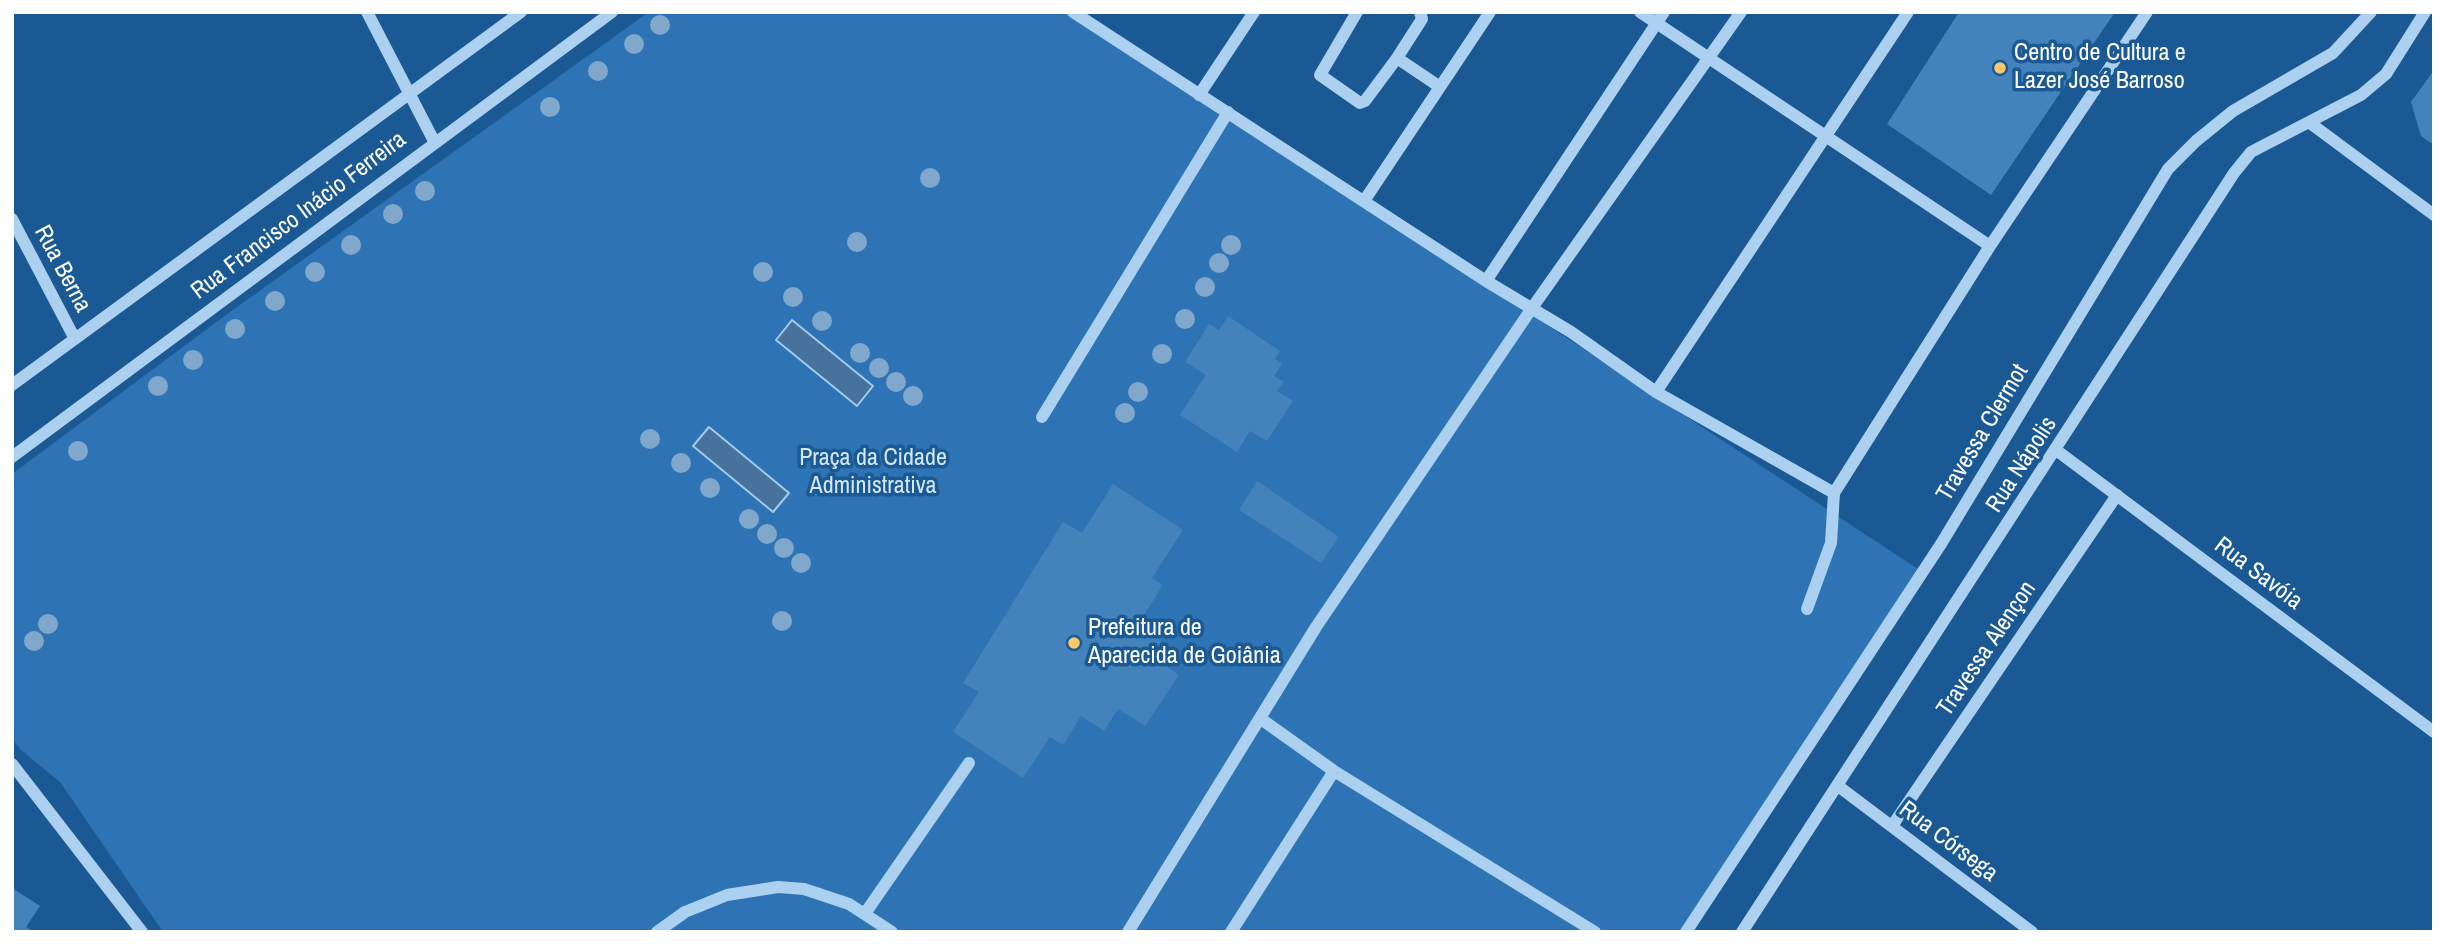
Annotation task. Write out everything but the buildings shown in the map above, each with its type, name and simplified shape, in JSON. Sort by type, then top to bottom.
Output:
[{"type":"street","points":[[367,12],[434,142]]},
{"type":"street","name":"Rua Francisco Inácio Ferreira","points":[[12,385],[521,12]]},
{"type":"street","name":"Rua Francisco Inácio Ferreira","points":[[12,457],[612,12]]},
{"type":"street","points":[[1073,12],[1486,281],[1532,308],[1656,392],[1834,493]]},
{"type":"street","points":[[1199,95],[1254,12]]},
{"type":"street","points":[[1357,12],[1321,69],[1322,79],[1360,103],[1365,101],[1397,58],[1422,19],[1420,12]]},
{"type":"street","points":[[1364,201],[1490,12]]},
{"type":"street","points":[[1640,12],[1660,18],[1710,59],[1990,246]]},
{"type":"street","points":[[1128,932],[1316,627],[1532,308],[1741,12]]},
{"type":"street","points":[[1656,392],[1908,12]]},
{"type":"street","points":[[1807,609],[1831,543],[1834,493],[1990,246],[2147,12]]},
{"type":"street","name":"Travessa Clermot","points":[[1686,932],[1941,544],[2168,169],[2196,141],[2233,111],[2333,53],[2371,12]]},
{"type":"street","name":"Rua Nápolis","points":[[1742,932],[2234,173],[2251,152],[2361,94],[2386,74],[2425,12]]},
{"type":"street","points":[[1486,281],[1660,18]]},
{"type":"street","points":[[1397,58],[1440,87]]},
{"type":"street","points":[[1042,417],[1228,112]]},
{"type":"street","points":[[2310,122],[2434,215]]},
{"type":"street","name":"Rua Berna","points":[[12,219],[75,339]]},
{"type":"street","name":"Rua Savóia","points":[[2056,450],[2434,732]]},
{"type":"street","name":"Travessa Alençon","points":[[1892,826],[2117,495]]},
{"type":"street","points":[[1261,719],[1334,771],[1595,932]]},
{"type":"street","points":[[866,912],[969,763]]},
{"type":"street","points":[[12,764],[142,932]]},
{"type":"street","points":[[1231,932],[1334,771]]},
{"type":"street","name":"Rua Córsega","points":[[1838,786],[2032,932]]},
{"type":"street","points":[[657,932],[685,912],[727,895],[778,887],[804,889],[866,912],[891,932]]},
{"type":"green space","name":"Praça da Cidade Administrativa","points":[[649,12],[1071,12],[1921,571],[1686,932],[163,932],[60,782],[21,750],[12,738],[12,474],[230,312]]},
{"type":"shaded area","points":[[792,320],[873,386],[857,406],[776,340]]},
{"type":"shaded area","points":[[709,427],[789,493],[773,512],[693,446]]},
{"type":"place","name":"Centro de Cultura e Lazer José Barroso","points":[[2000,68]]},
{"type":"place","name":"Prefeitura de Aparecida de Goiânia","points":[[1074,643]]}]
